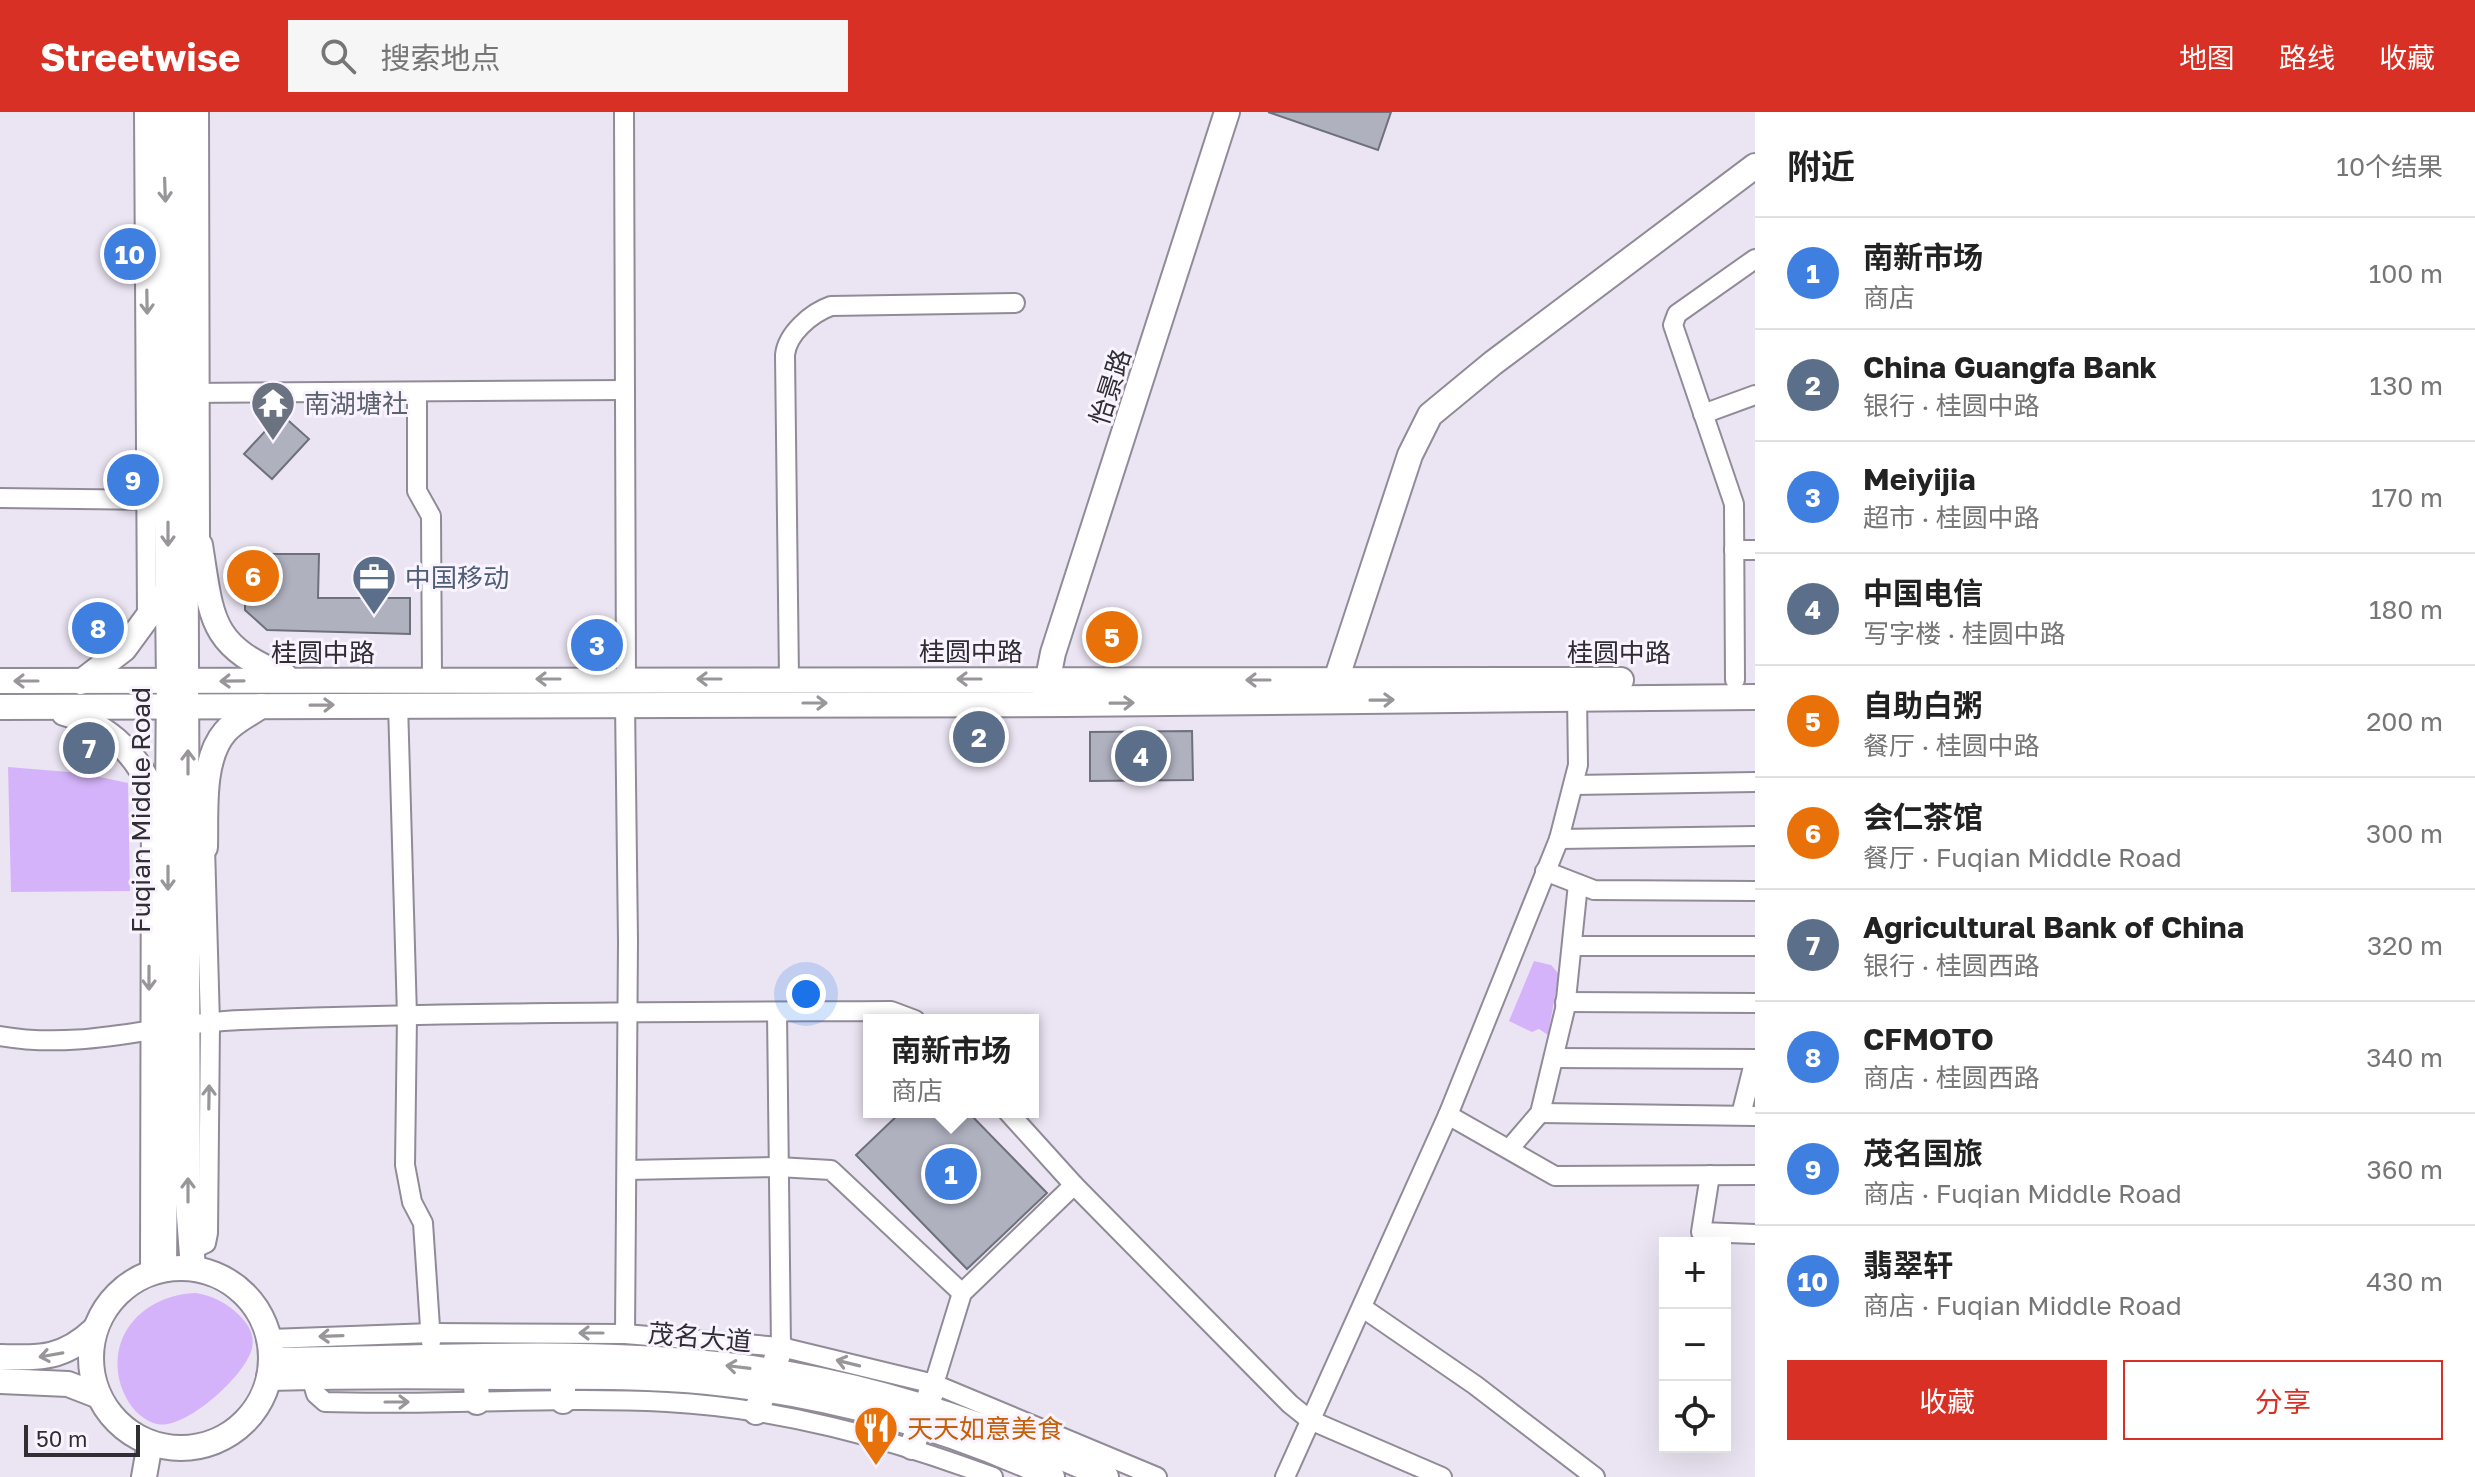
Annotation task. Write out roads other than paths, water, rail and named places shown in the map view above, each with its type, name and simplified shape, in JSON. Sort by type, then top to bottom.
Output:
[{"type":"main road","name":"Fuqian Middle Road","points":[[157,1271],[196,850],[178,707],[178,490],[162,112]]},
{"type":"main road","name":"Fuqian Middle Road","points":[[179,682],[168,589],[178,490],[193,393],[184,112]]},
{"type":"main road","name":"怡景路","points":[[1046,691],[1227,112]]},
{"type":"main road","points":[[1336,680],[1410,455],[1430,415],[1445,400],[1755,166]]},
{"type":"main road","points":[[200,545],[214,618],[221,636],[235,651],[258,666],[294,680]]},
{"type":"main road","points":[[81,682],[124,649],[168,589]]},
{"type":"main road","name":"桂圆中路","points":[[0,681],[432,679],[626,691],[1046,691],[1576,689],[1745,680]]},
{"type":"main road","name":"桂圆中路","points":[[32,707],[398,704],[789,679],[1046,691],[1336,680],[1755,697]]},
{"type":"main road","points":[[196,850],[217,747],[225,731],[261,706]]},
{"type":"main road","points":[[0,707],[32,707],[67,714],[100,727],[123,746],[160,790]]},
{"type":"main road","name":"Fuqian Middle Road","points":[[178,707],[160,790],[179,1028],[192,1259]]},
{"type":"main road","points":[[192,1259],[235,1285],[263,1318],[270,1359],[252,1412],[224,1437],[201,1446],[175,1448],[150,1443],[120,1424],[99,1396],[90,1353],[94,1330],[105,1308],[121,1290],[157,1271],[192,1259]]},
{"type":"main road","points":[[0,1357],[55,1356],[76,1347],[94,1330]]},
{"type":"main road","points":[[623,1368],[625,1334]]},
{"type":"main road","points":[[764,1391],[781,1347]]},
{"type":"main road","name":"茂名大道","points":[[270,1359],[315,1388],[429,1367]]},
{"type":"main road","name":"茂名大道","points":[[270,1359],[429,1367],[623,1368],[764,1391]]},
{"type":"main road","points":[[475,1367],[477,1402]]},
{"type":"main road","name":"茂名大道","points":[[475,1367],[563,1389],[623,1368]]},
{"type":"main road","name":"茂名大道","points":[[623,1368],[657,1390],[854,1396],[1106,1477]]},
{"type":"main road","points":[[0,1381],[68,1384],[99,1396]]},
{"type":"main road","name":"茂名大道","points":[[854,1396],[923,1416],[1012,1469],[1053,1460]]},
{"type":"main road","points":[[144,1477],[150,1443]]},
{"type":"street","points":[[144,112],[178,490],[200,545]]},
{"type":"street","points":[[199,112],[193,393],[625,390]]},
{"type":"street","points":[[624,112],[628,1014],[625,1334]]},
{"type":"street","points":[[1745,680],[1731,491],[1676,340],[1675,317],[1755,259]]},
{"type":"street","points":[[789,679],[785,352],[790,338],[815,314],[831,306],[1015,303]]},
{"type":"street","points":[[417,393],[417,491],[431,516],[432,679]]},
{"type":"street","points":[[1703,414],[1755,395]]},
{"type":"street","points":[[0,498],[178,490]]},
{"type":"street","points":[[147,614],[178,490]]},
{"type":"street","points":[[1734,550],[1755,550]]},
{"type":"street","points":[[1285,1477],[1448,1115],[1559,839],[1578,765],[1576,689]]},
{"type":"street","points":[[398,704],[407,1016],[405,1165],[412,1202],[423,1223],[432,1333],[429,1367]]},
{"type":"street","points":[[1574,785],[1755,782]]},
{"type":"street","points":[[1559,839],[1755,836]]},
{"type":"street","points":[[1545,871],[1594,890],[1755,891]]},
{"type":"street","points":[[1510,1148],[1540,1113],[1565,1002],[1578,884]]},
{"type":"street","points":[[1572,946],[1755,946]]},
{"type":"street","points":[[1565,1002],[1755,1003]]},
{"type":"street","points":[[0,1036],[71,1041],[179,1028],[407,1016],[891,1011],[899,1014]]},
{"type":"street","points":[[777,1012],[781,1347]]},
{"type":"street","points":[[1540,1113],[1748,1116],[1755,1059],[1554,1058]]},
{"type":"street","points":[[1448,1115],[1555,1176],[1755,1175]]},
{"type":"street","points":[[1013,1118],[1074,1185],[1310,1420],[1442,1477]]},
{"type":"street","points":[[627,1170],[820,1168],[842,1177],[962,1293]]},
{"type":"street","points":[[1710,1175],[1701,1232],[1755,1234]]},
{"type":"street","points":[[993,1477],[923,1416],[962,1293],[1074,1185]]},
{"type":"street","points":[[1363,1308],[1475,1385],[1595,1477]]},
{"type":"street","points":[[270,1359],[432,1333],[625,1334],[781,1347],[854,1396]]},
{"type":"street","points":[[315,1388],[477,1402],[563,1389],[657,1390]]},
{"type":"street","points":[[1053,1460],[1157,1477]]},
{"type":"place","name":"翡翠轩","points":[[130,254]]},
{"type":"place","name":"南湖塘社","points":[[273,442]]},
{"type":"place","name":"茂名国旅","points":[[133,480]]},
{"type":"place","name":"会仁茶馆","points":[[253,576]]},
{"type":"place","name":"中国移动","points":[[374,616]]},
{"type":"place","name":"CFMOTO","points":[[98,628]]},
{"type":"place","name":"自助白粥","points":[[1112,637]]},
{"type":"place","name":"Meiyijia","points":[[597,645]]},
{"type":"place","name":"China Guangfa Bank","points":[[979,737]]},
{"type":"place","name":"Agricultural Bank of China","points":[[89,748]]},
{"type":"place","name":"中国电信","points":[[1141,756]]},
{"type":"place","name":"南新市场","points":[[951,1174]]},
{"type":"place","name":"天天如意美食","points":[[876,1467]]}]
